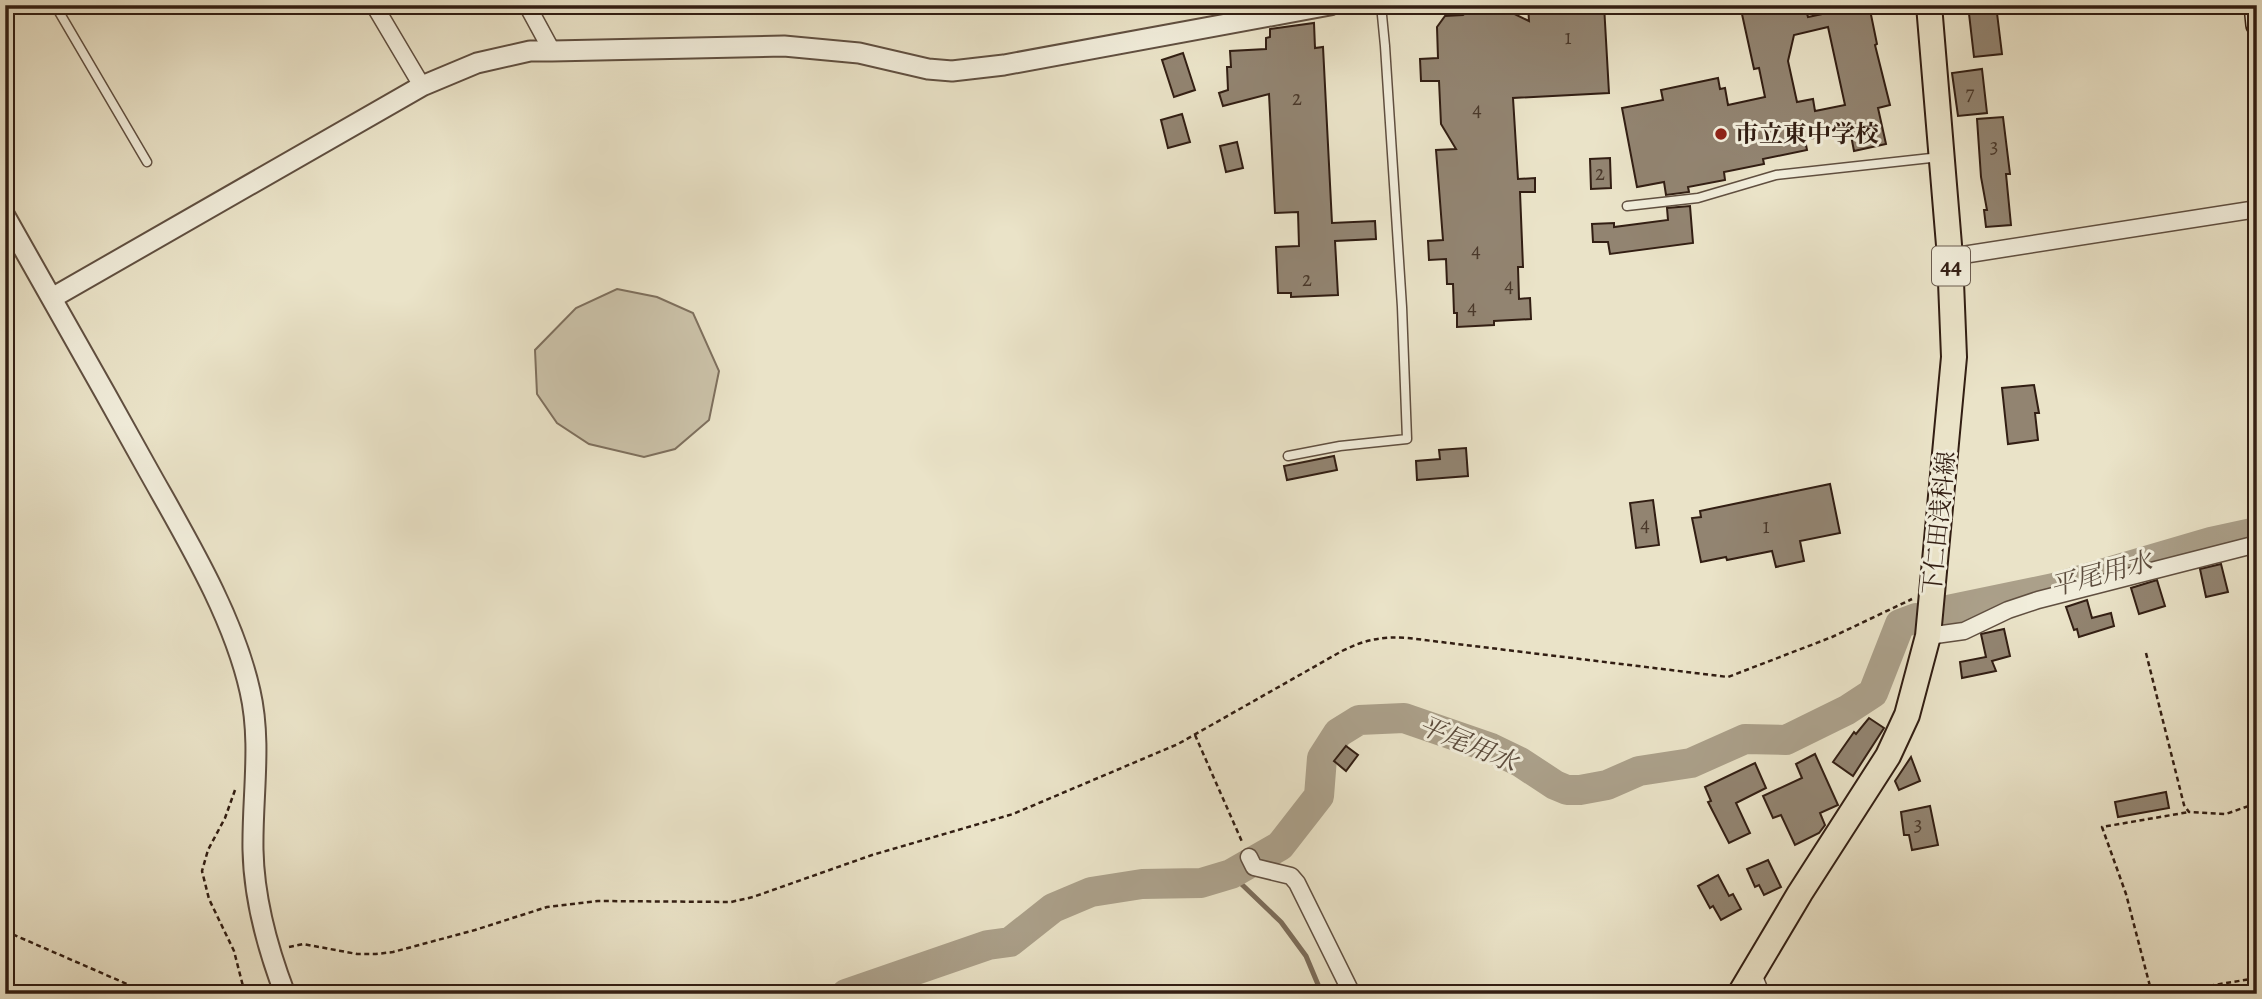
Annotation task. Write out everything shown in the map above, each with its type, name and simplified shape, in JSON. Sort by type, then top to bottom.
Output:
[{"type":"main road","name":"下仁田浅科線","points":[[1752,987],[1800,893],[1888,756],[1907,715],[1928,636],[1954,357],[1943,156],[1929,5]]},
{"type":"main road","points":[[2255,5],[2257,25]]},
{"type":"street","points":[[374,5],[422,86]]},
{"type":"street","points":[[527,5],[552,51]]},
{"type":"street","points":[[52,298],[422,86],[477,63],[530,51],[784,46],[859,53],[928,69],[952,71],[1003,65],[1330,5]]},
{"type":"street","points":[[1950,257],[2257,209]]},
{"type":"street","points":[[5,216],[188,541],[236,646],[251,693],[256,744],[254,875],[262,922],[285,994]]},
{"type":"street","points":[[1928,636],[1964,631],[2008,610],[2038,600],[2257,544]]},
{"type":"street","points":[[1252,862],[1291,876],[1297,883],[1352,994]]},
{"type":"lane","points":[[55,5],[147,162]]},
{"type":"lane","points":[[1288,456],[1340,446],[1407,439],[1402,307],[1381,5]]},
{"type":"lane","points":[[1627,206],[1698,198],[1776,176],[1943,156]]},
{"type":"path","points":[[270,952],[303,944],[357,954],[393,952],[547,907],[580,902],[705,903],[731,902],[753,897],[872,855],[1013,814],[1195,735],[1342,651],[1377,637],[1408,638],[1728,677],[1832,638],[1900,606],[1932,586]]},
{"type":"path","points":[[2146,653],[2184,805],[2189,812]]},
{"type":"path","points":[[1195,735],[1252,862]]},
{"type":"path","points":[[245,994],[234,951],[209,898],[202,871],[208,850],[225,818],[241,777],[247,770],[255,769]]},
{"type":"path","points":[[2152,994],[2126,894],[2102,827],[2189,812],[2226,814],[2257,803]]},
{"type":"path","points":[[5,931],[150,994]]},
{"type":"path","points":[[2159,994],[2257,978]]},
{"type":"shaded area","points":[[617,289],[657,297],[693,313],[719,371],[709,420],[675,449],[644,457],[589,444],[557,423],[537,394],[535,350],[576,308]]},
{"type":"building","points":[[1476,5],[1496,5],[1529,21],[1528,5],[1604,5],[1609,93],[1513,98],[1518,179],[1535,178],[1535,192],[1520,192],[1523,267],[1518,267],[1519,299],[1530,298],[1531,319],[1457,327],[1453,284],[1447,284],[1446,259],[1429,260],[1428,241],[1443,240],[1436,150],[1456,149],[1441,124],[1439,81],[1421,81],[1420,59],[1438,58],[1437,27],[1445,16],[1463,15]]},
{"type":"building","points":[[1740,5],[1779,5],[1784,11],[1805,7],[1808,17],[1846,9],[1845,5],[1869,5],[1877,44],[1875,45],[1890,105],[1878,108],[1886,144],[1854,151],[1850,130],[1805,140],[1807,150],[1763,159],[1764,164],[1724,172],[1725,180],[1688,187],[1689,192],[1666,195],[1664,182],[1637,187],[1622,108],[1663,100],[1661,90],[1718,78],[1720,89],[1725,88],[1728,105],[1765,97],[1759,68],[1754,69]],"holes":[[[1828,27],[1845,105],[1815,111],[1813,99],[1797,102],[1788,61],[1794,35]]]},
{"type":"building","points":[[1968,5],[1996,5],[2002,54],[1974,57]]},
{"type":"building","points":[[1314,23],[1315,48],[1323,47],[1332,223],[1375,221],[1376,239],[1335,241],[1338,295],[1291,297],[1291,293],[1278,293],[1276,247],[1299,246],[1298,212],[1275,213],[1269,94],[1223,106],[1219,93],[1228,90],[1227,67],[1231,67],[1230,51],[1266,49],[1266,38],[1270,37],[1270,29]]},
{"type":"building","points":[[1183,53],[1195,90],[1174,97],[1162,60]]},
{"type":"building","points":[[1982,69],[1987,113],[1958,116],[1952,73]]},
{"type":"building","points":[[1182,114],[1190,142],[1168,148],[1161,120]]},
{"type":"building","points":[[2003,117],[2010,174],[2006,174],[2011,225],[1986,227],[1984,210],[1987,210],[1981,177],[1977,119]]},
{"type":"building","points":[[1237,142],[1243,168],[1226,172],[1220,146]]},
{"type":"building","points":[[1610,158],[1611,188],[1591,189],[1590,159]]},
{"type":"building","points":[[1690,206],[1693,243],[1610,254],[1608,242],[1593,242],[1592,224],[1614,223],[1614,227],[1668,220],[1667,208]]},
{"type":"building","points":[[2034,385],[2039,413],[2035,413],[2038,440],[2008,444],[2002,388]]},
{"type":"building","points":[[1466,448],[1468,476],[1417,480],[1416,461],[1440,459],[1439,450]]},
{"type":"building","points":[[1334,456],[1337,470],[1287,480],[1284,466]]},
{"type":"building","points":[[1830,484],[1840,533],[1800,541],[1804,561],[1776,567],[1772,551],[1701,562],[1692,518],[1701,517],[1700,511]]},
{"type":"building","points":[[1653,500],[1659,545],[1636,548],[1630,503]]},
{"type":"building","points":[[2221,564],[2228,592],[2206,597],[2200,569]]},
{"type":"building","points":[[2157,580],[2165,606],[2139,614],[2131,588]]},
{"type":"building","points":[[2087,600],[2092,618],[2111,613],[2114,626],[2079,637],[2066,607]]},
{"type":"building","points":[[2004,629],[2010,656],[1992,661],[1996,671],[1962,678],[1960,662],[1986,657],[1981,634]]},
{"type":"building","points":[[1869,718],[1884,728],[1853,776],[1833,762],[1854,732],[1856,734]]},
{"type":"building","points":[[1346,746],[1358,755],[1346,771],[1334,761]]},
{"type":"building","points":[[1815,754],[1838,805],[1820,813],[1825,825],[1819,833],[1795,845],[1781,815],[1773,818],[1763,796],[1802,778],[1796,764]]},
{"type":"building","points":[[1911,757],[1920,781],[1899,790],[1895,781]]},
{"type":"building","points":[[1755,763],[1766,788],[1736,803],[1750,833],[1729,843],[1708,802],[1711,801],[1705,787]]},
{"type":"building","points":[[2166,792],[2169,808],[2118,817],[2115,802]]},
{"type":"building","points":[[1930,806],[1938,845],[1912,850],[1909,835],[1904,835],[1901,812]]},
{"type":"building","points":[[1768,860],[1781,887],[1764,895],[1759,885],[1755,887],[1747,869]]},
{"type":"building","points":[[1718,875],[1729,896],[1733,894],[1741,909],[1721,920],[1713,906],[1710,908],[1698,886]]},
{"type":"waterway","name":"平尾用水","points":[[1943,611],[2054,588],[2211,542],[2257,532]]},
{"type":"waterway","name":"平尾用水","points":[[846,994],[988,945],[1010,942],[1053,908],[1091,892],[1142,884],[1201,883],[1231,874],[1280,846],[1319,796],[1322,758],[1338,733],[1359,720],[1404,718],[1491,748],[1520,762],[1555,785],[1567,790],[1580,790],[1607,785],[1639,771],[1691,763],[1745,739],[1786,740],[1847,710],[1873,693],[1900,624],[1916,618]]},
{"type":"waterway","points":[[1231,874],[1281,922],[1306,956],[1322,994]]},
{"type":"place","name":"市立東中学校","points":[[1721,134]]}]
